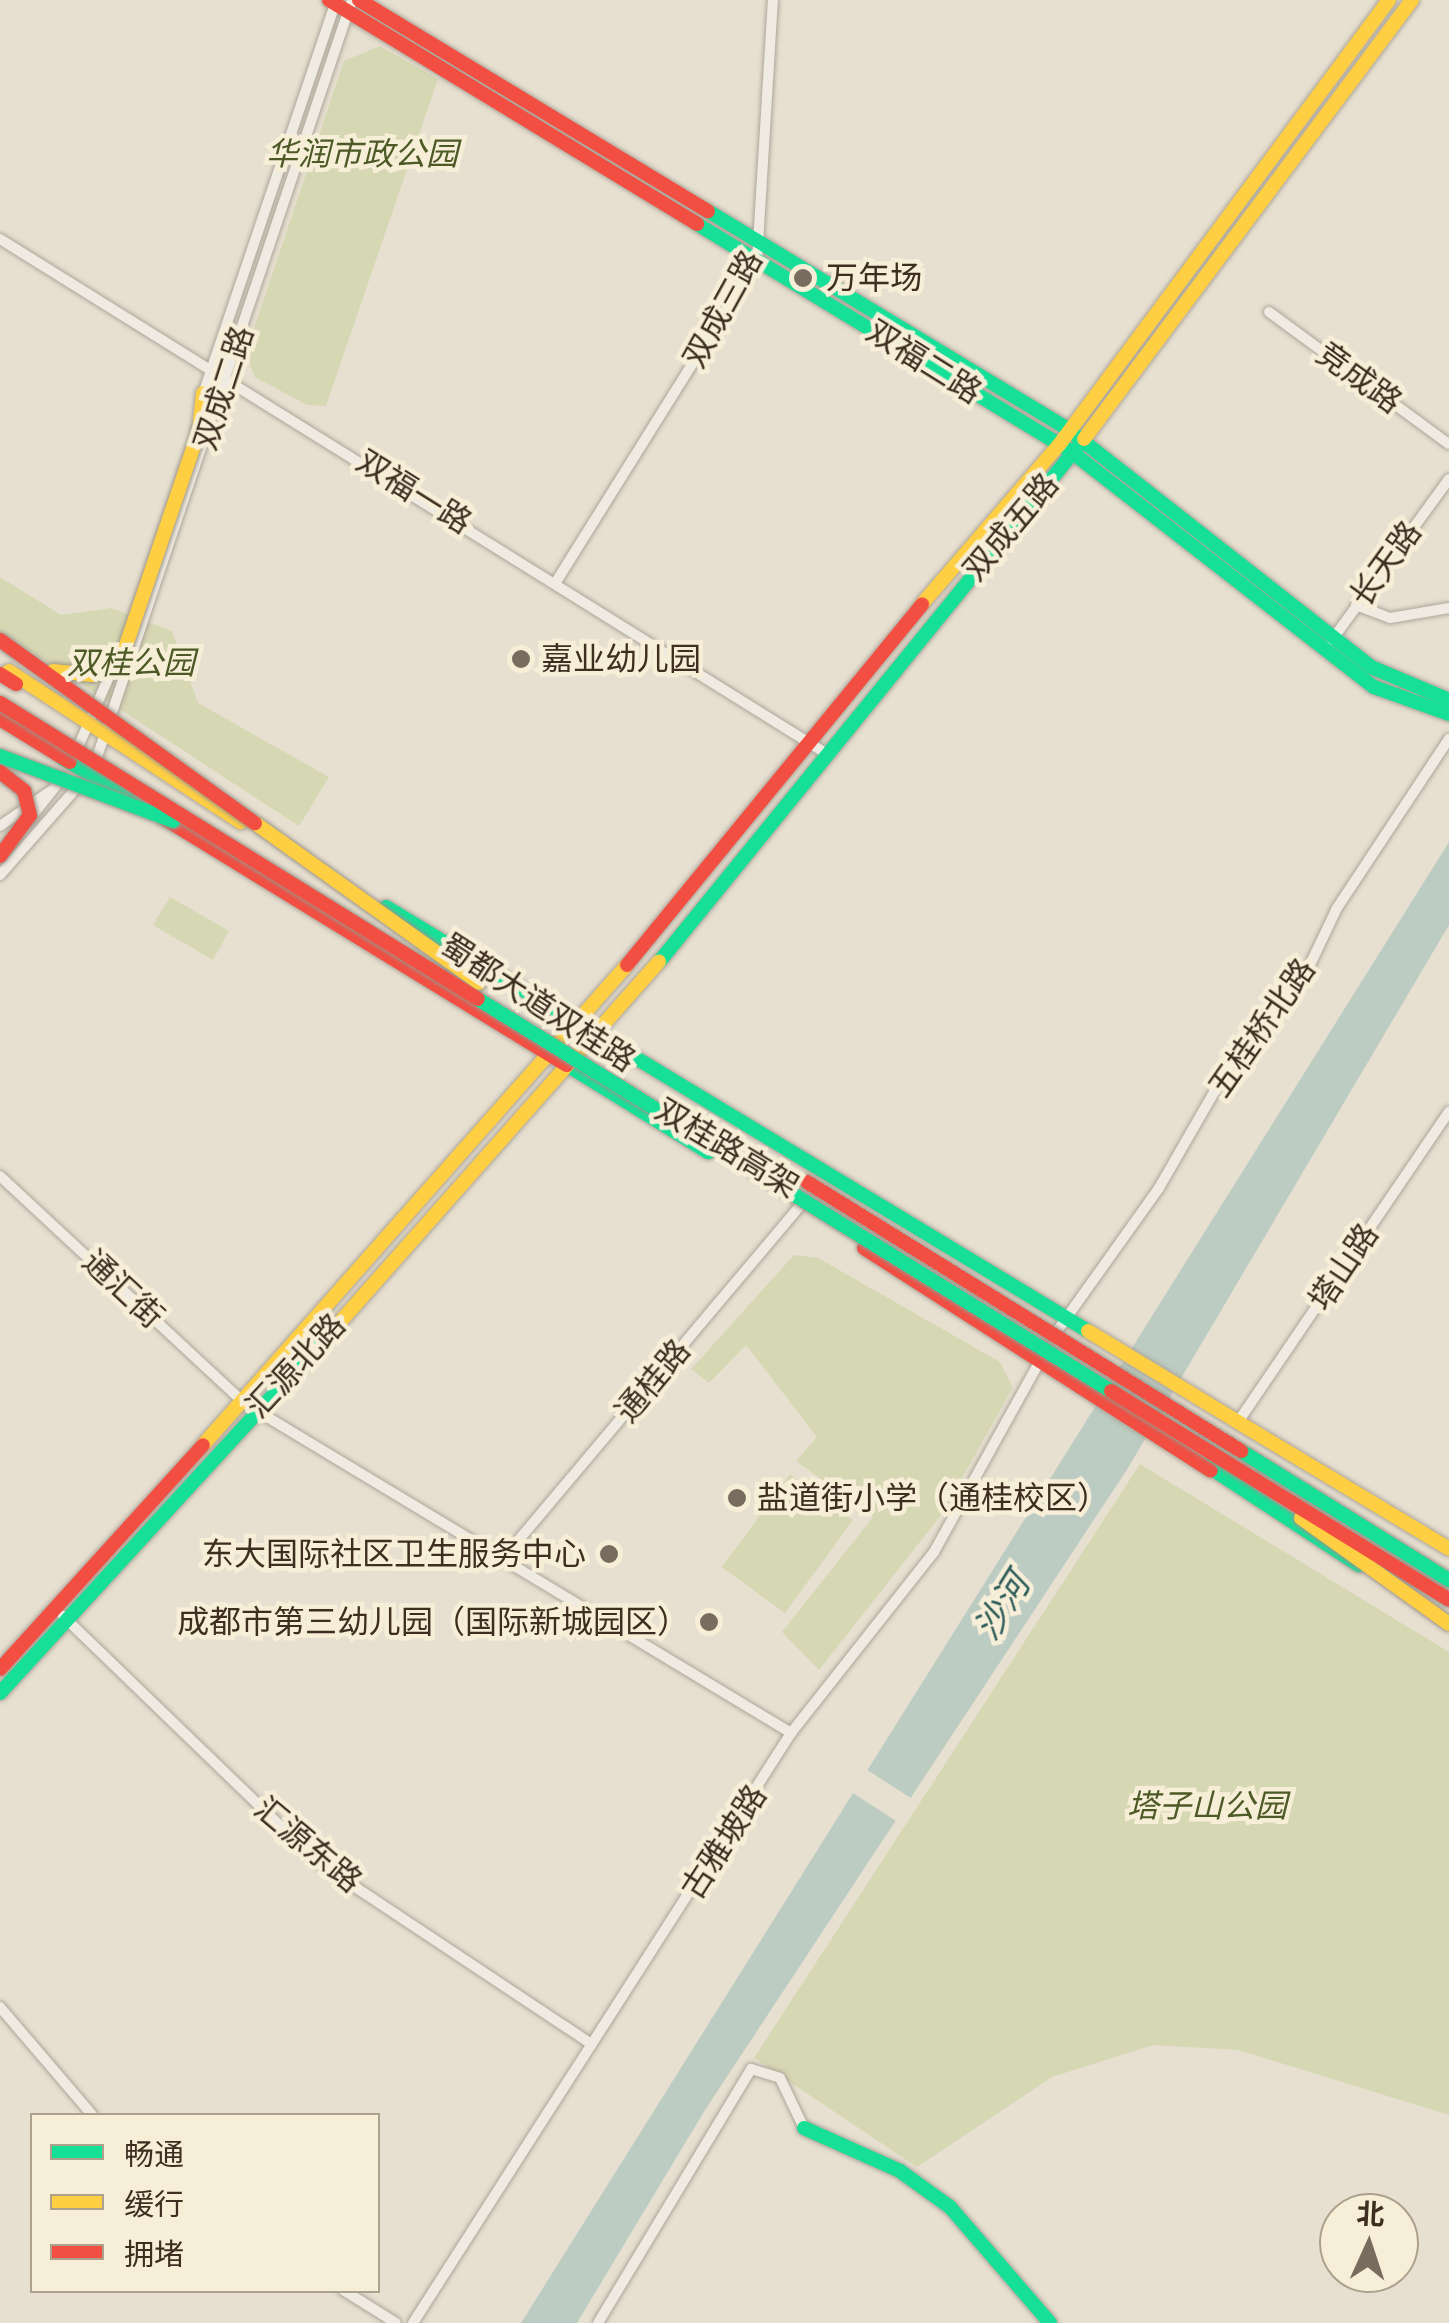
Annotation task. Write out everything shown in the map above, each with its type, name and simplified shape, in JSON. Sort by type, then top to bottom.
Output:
[{"type":"main road","name":"双成五路","points":[[595,1041],[1066,449],[1069,430],[1390,0]]},
{"type":"main road","name":"双成五路","points":[[575,1028],[805,740],[1066,449],[1083,440],[1412,0]]},
{"type":"main road","name":"双福二路","points":[[343,2],[759,253],[1069,430],[1330,644],[1374,687],[1449,714]]},
{"type":"main road","name":"双福二路","points":[[759,253],[1066,449],[1330,644],[1404,686],[1449,700]]},
{"type":"main road","points":[[44,669],[93,675],[122,657],[199,431],[204,393]]},
{"type":"main road","points":[[0,640],[476,988]]},
{"type":"main road","name":"蜀都大道双桂路","points":[[0,666],[87,730],[595,1041],[1449,1550]]},
{"type":"main road","points":[[0,674],[87,730]]},
{"type":"main road","name":"双桂路高架","points":[[0,690],[1449,1600]]},
{"type":"main road","name":"双桂路高架","points":[[0,703],[1449,1580]]},
{"type":"main road","points":[[0,720],[70,762]]},
{"type":"main road","name":"蜀都大道双桂路","points":[[0,727],[90,772],[799,1207],[1038,1365],[1211,1471],[1308,1538],[1449,1614]]},
{"type":"main road","points":[[0,756],[179,824],[476,988]]},
{"type":"main road","points":[[0,772],[24,791],[30,816],[0,853]]},
{"type":"main road","name":"汇源北路","points":[[0,1693],[61,1614],[249,1406],[554,1057],[575,1028]]},
{"type":"main road","name":"汇源北路","points":[[249,1406],[595,1041]]},
{"type":"main road","points":[[1038,1365],[1058,1354],[1087,1361],[1215,1430],[1238,1422]]},
{"type":"main road","points":[[1211,1471],[1207,1443],[1238,1422]]},
{"type":"main road","points":[[1221,1457],[1449,1624]]},
{"type":"main road","name":"汇源北路","points":[[0,1668],[61,1614]]},
{"type":"main road","points":[[804,2128],[900,2171],[950,2207],[1050,2323]]},
{"type":"street","name":"双成三路","points":[[556,582],[759,253],[773,0]]},
{"type":"street","name":"双成二路","points":[[58,786],[87,730],[343,2]]},
{"type":"street","name":"双成二路","points":[[0,875],[90,772],[107,742],[228,376],[343,2]]},
{"type":"street","name":"双福一路","points":[[0,239],[228,376],[824,752]]},
{"type":"street","name":"竞成路","points":[[1269,312],[1449,444]]},
{"type":"street","name":"长天路","points":[[1330,644],[1449,479]]},
{"type":"street","points":[[1356,605],[1390,618],[1449,608]]},
{"type":"street","name":"五桂桥北路","points":[[1038,1365],[1061,1319],[1158,1188],[1240,1049],[1308,969],[1337,908],[1449,738]]},
{"type":"street","points":[[0,826],[58,786]]},
{"type":"street","points":[[0,853],[58,786]]},
{"type":"street","name":"塔山路","points":[[1238,1422],[1449,1112]]},
{"type":"street","name":"通汇街","points":[[0,1176],[249,1406],[506,1555],[792,1733]]},
{"type":"street","name":"通桂路","points":[[506,1555],[799,1207]]},
{"type":"street","name":"古雅坡路","points":[[414,2323],[792,1733],[934,1552],[1038,1365]]},
{"type":"street","name":"汇源东路","points":[[61,1614],[319,1863],[590,2043]]},
{"type":"street","points":[[0,2007],[90,2113]]},
{"type":"street","points":[[598,2323],[751,2069],[780,2078],[804,2128]]},
{"type":"street","points":[[348,2293],[396,2323]]},
{"type":"green space","name":"华润市政公园","points":[[380,46],[438,79],[326,406],[307,405],[255,377],[245,355],[344,61]]},
{"type":"green space","name":"双桂公园","points":[[0,577],[61,615],[111,608],[172,631],[198,703],[329,777],[299,826],[0,631]]},
{"type":"green space","points":[[170,897],[229,931],[213,960],[153,925]]},
{"type":"green space","points":[[794,1255],[818,1258],[1000,1362],[1013,1387],[942,1514],[819,1670],[782,1632],[873,1517],[796,1461],[817,1437],[746,1345],[709,1383],[691,1369]]},
{"type":"green space","name":"塔子山公园","points":[[1140,1464],[1449,1652],[1449,2115],[1238,2050],[1153,2045],[1052,2077],[917,2167],[754,2058]]},
{"type":"green space","points":[[790,1474],[853,1520],[785,1613],[722,1567]]},
{"type":"water","name":"沙河","points":[[1449,842],[1449,925],[1128,1468],[705,2110],[577,2323],[521,2323]]},
{"type":"pier","points":[[864,1768],[914,1800],[899,1823],[850,1791]]},
{"type":"traffic: fast","points":[[708,211],[1069,430],[1371,667],[1449,700]]},
{"type":"traffic: fast","points":[[697,224],[1073,453],[1374,687],[1449,714]]},
{"type":"traffic: fast","points":[[659,962],[1084,439]]},
{"type":"traffic: fast","points":[[0,756],[173,821]]},
{"type":"traffic: fast","points":[[62,758],[142,804]]},
{"type":"traffic: fast","points":[[386,907],[1088,1331]]},
{"type":"traffic: fast","points":[[478,999],[1111,1391]]},
{"type":"traffic: fast","points":[[567,1065],[708,1152]]},
{"type":"traffic: fast","points":[[0,1693],[341,1321]]},
{"type":"traffic: fast","points":[[1241,1451],[1449,1580]]},
{"type":"traffic: fast","points":[[1206,1465],[1359,1565]]},
{"type":"traffic: fast","points":[[804,2128],[900,2171],[950,2207],[1050,2323]]},
{"type":"traffic: slow","points":[[922,604],[1059,445],[1389,0]]},
{"type":"traffic: slow","points":[[1084,439],[1412,0]]},
{"type":"traffic: slow","points":[[199,431],[203,393]]},
{"type":"traffic: slow","points":[[53,671],[93,675],[122,657],[199,431]]},
{"type":"traffic: slow","points":[[9,671],[241,822]]},
{"type":"traffic: slow","points":[[255,823],[479,983]]},
{"type":"traffic: slow","points":[[341,1321],[659,962]]},
{"type":"traffic: slow","points":[[203,1445],[627,965]]},
{"type":"traffic: slow","points":[[1088,1331],[1238,1422]]},
{"type":"traffic: slow","points":[[1238,1422],[1449,1549]]},
{"type":"traffic: slow","points":[[1301,1518],[1449,1624]]},
{"type":"traffic: jam","points":[[329,0],[697,224]]},
{"type":"traffic: jam","points":[[359,0],[708,211]]},
{"type":"traffic: jam","points":[[627,965],[922,604]]},
{"type":"traffic: jam","points":[[0,640],[255,823]]},
{"type":"traffic: jam","points":[[0,674],[16,684]]},
{"type":"traffic: jam","points":[[0,703],[478,999]]},
{"type":"traffic: jam","points":[[0,719],[70,762]]},
{"type":"traffic: jam","points":[[0,772],[24,791],[30,815],[0,856]]},
{"type":"traffic: jam","points":[[165,819],[567,1065]]},
{"type":"traffic: jam","points":[[807,1182],[1241,1451]]},
{"type":"traffic: jam","points":[[864,1248],[1211,1471]]},
{"type":"traffic: jam","points":[[1111,1391],[1449,1600]]},
{"type":"traffic: jam","points":[[0,1669],[203,1445]]},
{"type":"place","name":"万年场","points":[[803,278]]},
{"type":"place","name":"嘉业幼儿园","points":[[521,659]]},
{"type":"place","name":"盐道街小学（通桂校区）","points":[[737,1498]]},
{"type":"place","name":"东大国际社区卫生服务中心","points":[[609,1554]]},
{"type":"place","name":"成都市第三幼儿园（国际新城园区）","points":[[709,1622]]}]
